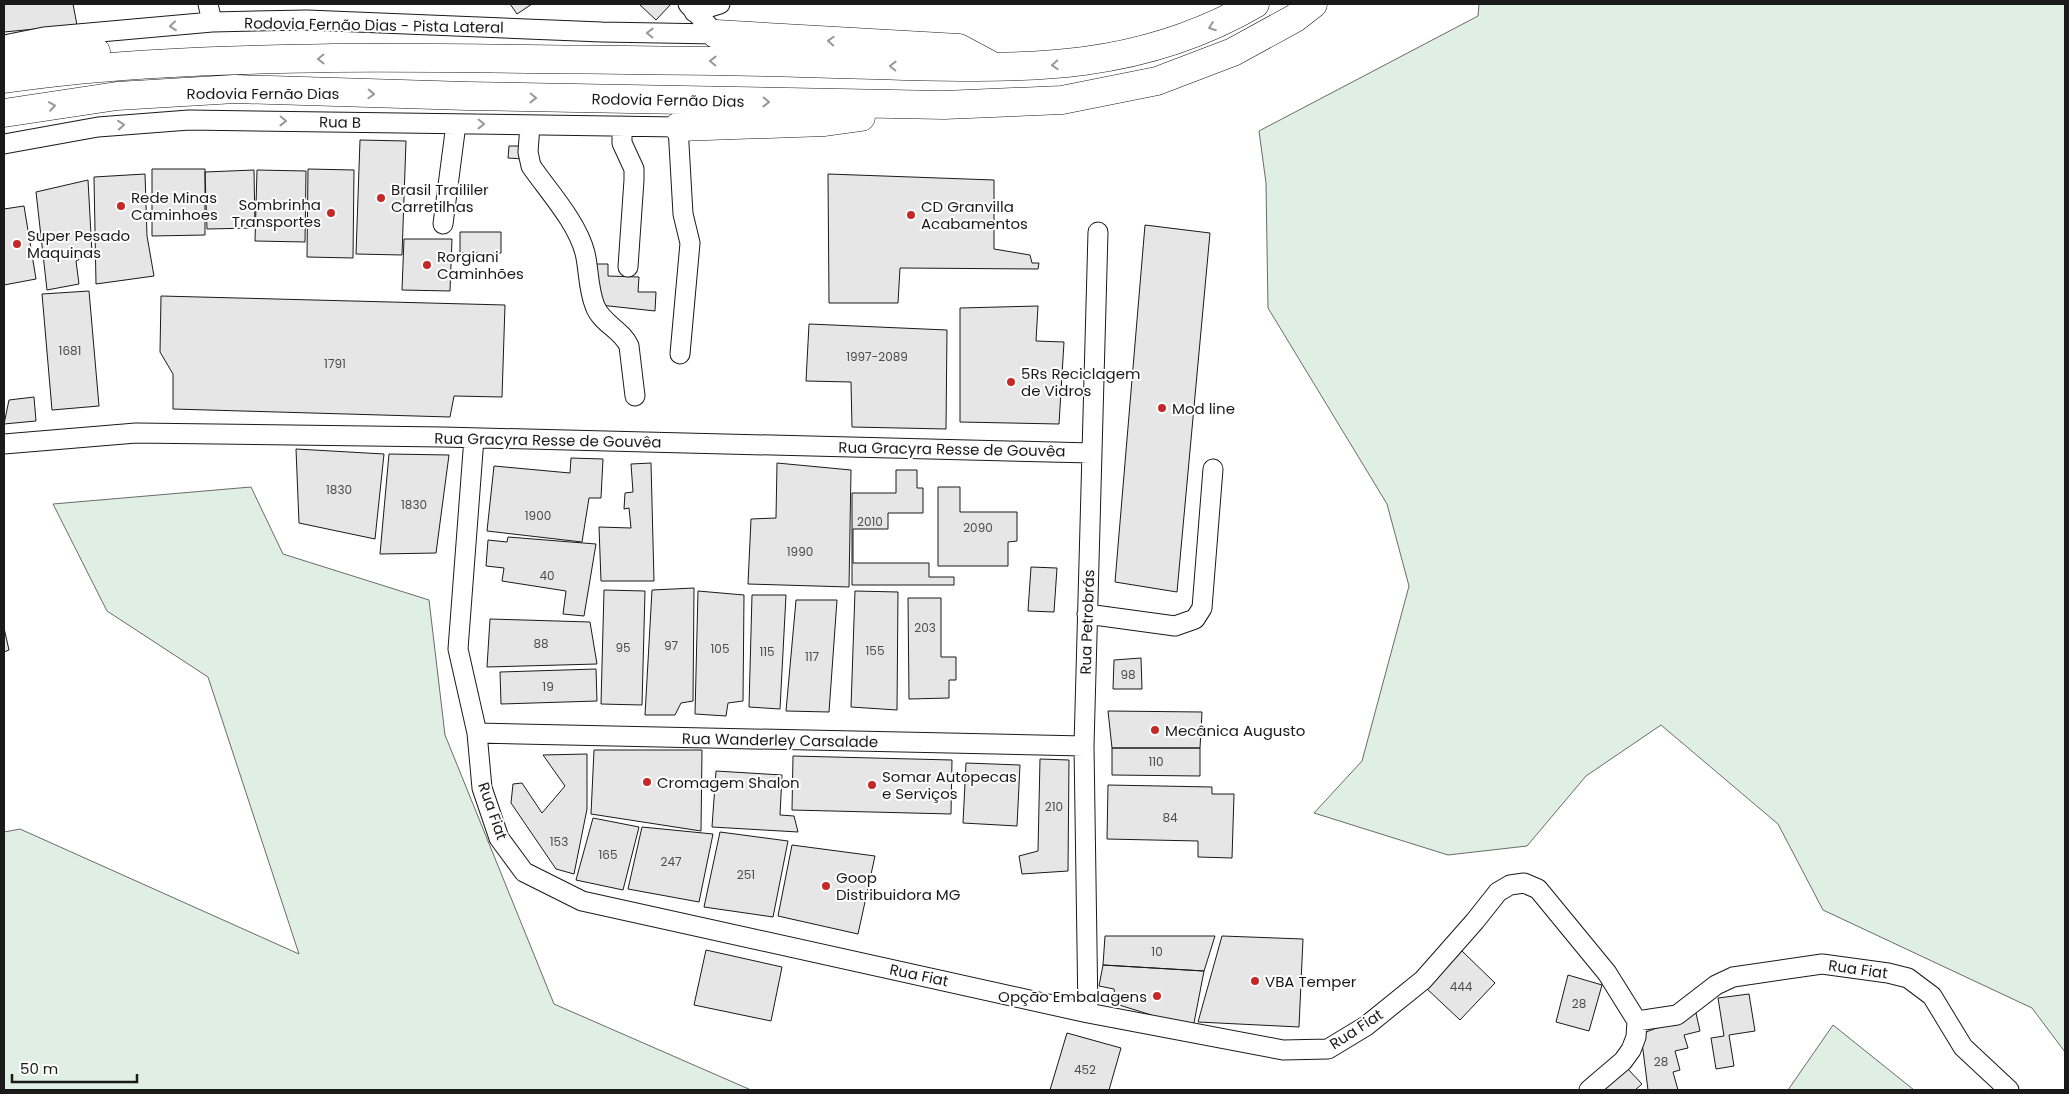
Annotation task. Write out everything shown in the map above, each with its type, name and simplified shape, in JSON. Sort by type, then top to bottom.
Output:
[{"type":"highway","name":"Rodovia Fernão Dias","points":[[4,79],[113,66],[234,60],[422,58],[740,62],[998,68],[1068,65],[1150,49],[1219,25],[1255,4]]},
{"type":"highway","name":"Rodovia Fernão Dias","points":[[4,113],[117,96],[234,89],[467,96],[944,105],[1062,100],[1157,81],[1233,52],[1295,18],[1313,4]]},
{"type":"highway","points":[[716,34],[959,48],[998,68]]},
{"type":"highway","points":[[4,55],[177,49],[234,60]]},
{"type":"highway","points":[[678,126],[825,122],[944,105]]},
{"type":"street","points":[[691,8],[720,4]]},
{"type":"street","points":[[691,8],[716,34]]},
{"type":"street","name":"Rodovia Fernão Dias - Pista Lateral","points":[[4,45],[44,37],[210,13],[306,12],[602,32],[716,34]]},
{"type":"street","name":"Rua B","points":[[4,144],[98,127],[189,120],[678,126]]},
{"type":"street","points":[[443,224],[456,124]]},
{"type":"street","points":[[530,124],[528,152],[531,166],[580,238],[585,253],[593,299],[599,314],[626,340],[635,396]]},
{"type":"street","points":[[622,126],[622,143],[634,169],[628,266]]},
{"type":"street","points":[[678,126],[684,214],[690,242],[680,354]]},
{"type":"street","name":"Rua Petrobrás","points":[[1088,1013],[1084,746],[1098,232]]},
{"type":"street","name":"Rua Gracyra Resse de Gouvêa","points":[[4,444],[136,433],[474,438],[1092,453]]},
{"type":"street","name":"Rua Fiat","points":[[474,438],[458,649],[477,733],[482,788],[499,838],[524,872],[582,901],[1088,1013],[1283,1050],[1328,1050],[1366,1026],[1423,980],[1498,892],[1510,885],[1524,883],[1538,889],[1606,973],[1637,1021],[1677,1015],[1716,985],[1733,977],[1822,964],[1893,974],[1908,978],[1932,996],[1963,1047],[2009,1090]]},
{"type":"street","points":[[1087,614],[1175,626],[1196,619],[1202,608],[1213,469]]},
{"type":"street","name":"Rua Wanderley Carsalade","points":[[477,733],[1084,746]]},
{"type":"street","points":[[1589,1090],[1622,1061],[1631,1050],[1636,1038],[1637,1021]]},
{"type":"green space","points":[[1479,4],[2065,4],[2065,1052],[2032,1008],[1823,910],[1778,824],[1661,725],[1586,776],[1527,846],[1448,855],[1314,813],[1362,761],[1409,586],[1387,504],[1268,308],[1266,183],[1259,131],[1478,16]]},
{"type":"green space","points":[[251,487],[283,554],[429,600],[445,735],[554,1004],[751,1090],[4,1090],[4,832],[20,829],[299,954],[208,677],[107,611],[53,504]]},
{"type":"green space","points":[[1833,1025],[1914,1090],[1788,1090]]},
{"type":"building","points":[[4,4],[73,4],[77,25],[4,32]]},
{"type":"building","points":[[510,4],[532,4],[517,14]]},
{"type":"building","points":[[639,4],[671,4],[656,20]]},
{"type":"building","name":"Brasil Traililer Carretilhas","points":[[360,140],[406,141],[402,255],[356,254]]},
{"type":"building","points":[[509,146],[524,146],[524,159],[508,158]]},
{"type":"building","points":[[152,169],[205,169],[205,235],[152,236]]},
{"type":"building","name":"Sombrinha Transportes","points":[[308,169],[354,170],[353,258],[307,257]]},
{"type":"building","points":[[254,170],[255,228],[207,229],[205,172]]},
{"type":"building","points":[[257,170],[306,171],[305,242],[255,241]]},
{"type":"building","name":"Rede Minas Caminhoes","points":[[145,174],[147,236],[154,276],[96,284],[94,177]]},
{"type":"building","name":"CD Granvilla Acabamentos","points":[[828,174],[994,180],[994,249],[1030,255],[1032,263],[1039,263],[1038,269],[900,268],[898,303],[829,303]]},
{"type":"building","points":[[88,180],[92,253],[76,261],[79,284],[47,290],[36,192]]},
{"type":"building","name":"Super Pesado Maquinas","points":[[24,206],[36,279],[4,285],[4,209]]},
{"type":"building","name":"Mod line","points":[[1145,225],[1210,233],[1177,592],[1115,582]]},
{"type":"building","points":[[460,232],[501,232],[501,253],[460,253]]},
{"type":"building","name":"Rorgiani Caminhões","points":[[404,239],[452,239],[450,291],[402,290]]},
{"type":"building","points":[[595,264],[608,264],[608,276],[639,277],[638,292],[656,292],[655,311],[600,305]]},
{"type":"building","points":[[89,291],[99,406],[52,410],[42,294]]},
{"type":"building","points":[[161,296],[505,305],[502,397],[454,396],[450,417],[173,409],[173,374],[160,352]]},
{"type":"building","name":"5Rs Reciclagem de Vidros","points":[[1038,306],[1036,341],[1064,342],[1059,424],[960,422],[960,308]]},
{"type":"building","points":[[809,324],[947,330],[946,429],[852,427],[851,382],[806,381]]},
{"type":"building","points":[[34,397],[36,421],[4,424],[9,400]]},
{"type":"building","points":[[296,449],[384,454],[375,539],[299,523]]},
{"type":"building","points":[[389,454],[449,455],[436,553],[380,554]]},
{"type":"building","points":[[571,458],[603,459],[601,498],[589,498],[582,542],[487,531],[494,466],[570,473]]},
{"type":"building","points":[[651,463],[654,581],[601,581],[599,527],[631,528],[629,508],[624,509],[625,493],[633,492],[631,464]]},
{"type":"building","points":[[777,463],[851,470],[849,587],[748,584],[751,519],[776,518]]},
{"type":"building","points":[[896,470],[917,470],[917,488],[923,488],[923,513],[888,513],[888,529],[853,529],[853,563],[929,563],[929,577],[954,577],[954,585],[852,585],[852,493],[896,493]]},
{"type":"building","points":[[938,487],[960,487],[960,512],[1017,512],[1017,541],[1008,542],[1008,566],[938,566]]},
{"type":"building","points":[[508,537],[596,544],[584,616],[563,614],[566,591],[502,581],[504,568],[486,566],[488,540],[507,542]]},
{"type":"building","points":[[1031,567],[1057,568],[1054,612],[1028,611]]},
{"type":"building","points":[[694,588],[693,701],[681,703],[675,715],[645,715],[652,590]]},
{"type":"building","points":[[604,590],[645,591],[642,705],[601,704]]},
{"type":"building","points":[[698,591],[744,595],[743,701],[728,703],[726,716],[695,714]]},
{"type":"building","points":[[855,591],[898,592],[897,710],[851,707]]},
{"type":"building","points":[[752,595],[786,595],[780,709],[749,707]]},
{"type":"building","points":[[908,598],[941,598],[941,657],[956,657],[956,680],[949,680],[949,698],[909,699]]},
{"type":"building","points":[[796,600],[837,600],[829,712],[786,711]]},
{"type":"building","points":[[490,619],[590,622],[597,664],[487,667]]},
{"type":"building","points":[[4,628],[9,650],[4,652]]},
{"type":"building","points":[[1141,658],[1142,689],[1113,689],[1114,660]]},
{"type":"building","points":[[596,669],[597,701],[501,704],[500,672]]},
{"type":"building","name":"Mecânica Augusto","points":[[1108,711],[1202,712],[1200,748],[1112,748]]},
{"type":"building","points":[[1112,748],[1200,748],[1200,776],[1112,775]]},
{"type":"building","name":"Cromagem Shalon","points":[[594,750],[702,750],[701,831],[591,814]]},
{"type":"building","points":[[587,754],[587,809],[574,874],[556,869],[511,803],[513,784],[522,783],[542,813],[565,786],[543,755]]},
{"type":"building","name":"Somar Autopecas e Serviços","points":[[793,756],[952,760],[951,814],[792,810]]},
{"type":"building","points":[[1040,759],[1069,760],[1068,871],[1022,874],[1019,856],[1038,851]]},
{"type":"building","points":[[966,763],[1020,765],[1017,826],[963,823]]},
{"type":"building","points":[[716,771],[782,775],[780,815],[794,816],[798,832],[712,827]]},
{"type":"building","points":[[1108,785],[1212,787],[1212,794],[1234,794],[1232,858],[1198,857],[1198,841],[1107,839]]},
{"type":"building","points":[[593,818],[639,827],[623,890],[576,880]]},
{"type":"building","points":[[642,827],[713,834],[699,902],[628,889]]},
{"type":"building","points":[[720,832],[788,841],[773,917],[704,907]]},
{"type":"building","name":"Goop Distribuidora MG","points":[[792,845],[875,856],[858,934],[778,916]]},
{"type":"building","points":[[1105,936],[1215,936],[1204,971],[1103,965]]},
{"type":"building","name":"VBA Temper","points":[[1222,936],[1303,939],[1299,1027],[1198,1022]]},
{"type":"building","points":[[706,950],[782,967],[771,1021],[694,1005]]},
{"type":"building","points":[[1462,951],[1495,983],[1460,1020],[1426,988]]},
{"type":"building","name":"Opção Embalagens","points":[[1103,965],[1204,971],[1193,1028],[1116,1004],[1114,989],[1099,986]]},
{"type":"building","points":[[1568,975],[1602,985],[1589,1031],[1556,1022]]},
{"type":"building","points":[[1749,994],[1755,1031],[1729,1035],[1734,1066],[1716,1069],[1711,1038],[1724,1036],[1718,998]]},
{"type":"building","points":[[1696,1013],[1700,1031],[1684,1035],[1688,1048],[1675,1051],[1680,1070],[1673,1072],[1678,1090],[1648,1090],[1641,1034]]},
{"type":"building","points":[[1067,1033],[1121,1048],[1109,1090],[1050,1090]]},
{"type":"building","points":[[1626,1067],[1642,1084],[1635,1090],[1599,1090]]},
{"type":"place","name":"Brasil Traililer Carretilhas","points":[[381,198]]},
{"type":"place","name":"Rede Minas Caminhoes","points":[[121,206]]},
{"type":"place","name":"Sombrinha Transportes","points":[[331,213]]},
{"type":"place","name":"CD Granvilla Acabamentos","points":[[911,215]]},
{"type":"place","name":"Super Pesado Maquinas","points":[[17,244]]},
{"type":"place","name":"Rorgiani Caminhões","points":[[427,265]]},
{"type":"place","name":"5Rs Reciclagem de Vidros","points":[[1011,382]]},
{"type":"place","name":"Mod line","points":[[1162,408]]},
{"type":"place","name":"Mecânica Augusto","points":[[1155,730]]},
{"type":"place","name":"Cromagem Shalon","points":[[647,782]]},
{"type":"place","name":"Somar Autopecas e Serviços","points":[[872,785]]},
{"type":"place","name":"Goop Distribuidora MG","points":[[826,886]]},
{"type":"place","name":"VBA Temper","points":[[1255,981]]},
{"type":"place","name":"Opção Embalagens","points":[[1157,996]]}]
